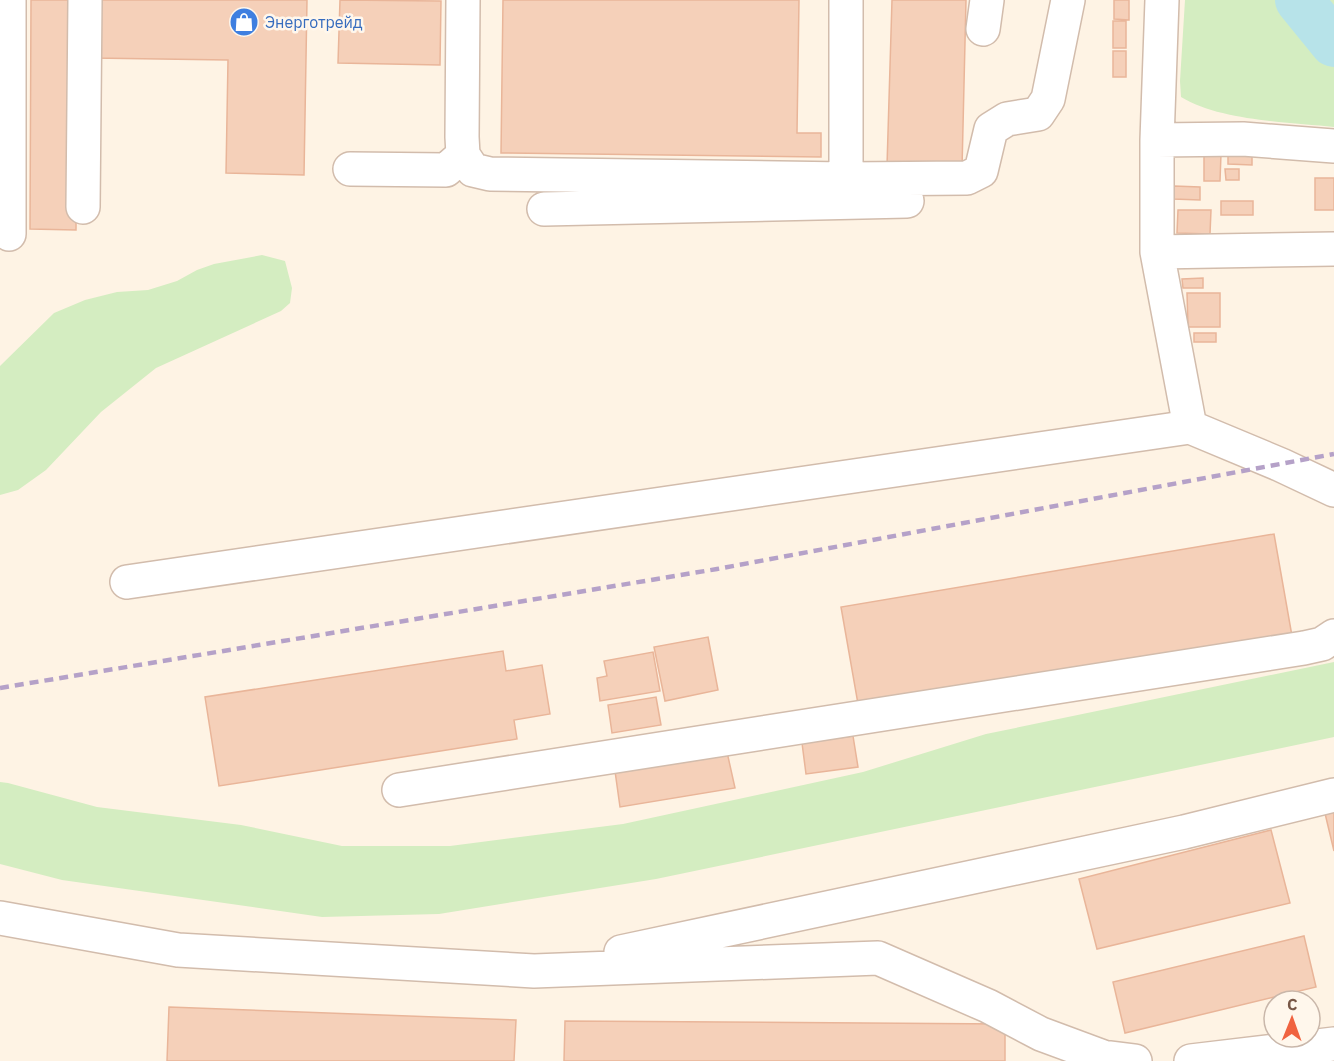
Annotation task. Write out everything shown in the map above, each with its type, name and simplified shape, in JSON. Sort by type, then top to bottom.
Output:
[{"type":"lane","points":[[9,0],[9,234]]},
{"type":"lane","points":[[83,207],[85,0]]},
{"type":"lane","points":[[463,0],[463,155],[473,170],[490,174],[846,179],[968,178],[981,171]]},
{"type":"lane","points":[[846,0],[846,179]]},
{"type":"lane","points":[[544,210],[944,200],[964,196],[976,186],[990,129],[1007,119],[1038,114],[1048,99],[1068,0]]},
{"type":"lane","points":[[1162,0],[1157,140],[1157,252],[1190,428]]},
{"type":"lane","points":[[1157,140],[1243,139],[1334,146]]},
{"type":"lane","points":[[350,169],[446,170],[463,155]]},
{"type":"lane","points":[[1157,252],[1334,249]]},
{"type":"lane","points":[[127,582],[1190,428],[1281,465],[1334,490]]},
{"type":"lane","points":[[399,790],[1304,648],[1322,644],[1334,636]]},
{"type":"lane","points":[[534,971],[1184,832],[1334,795]]},
{"type":"lane","points":[[0,918],[178,951],[534,971],[878,958],[988,1006],[1041,1034],[1102,1057],[1135,1061]]},
{"type":"lane","points":[[1191,1061],[1334,1044]]},
{"type":"green space","points":[[1185,0],[1334,0],[1334,127],[1235,116],[1197,105],[1181,97]]},
{"type":"green space","points":[[262,255],[285,261],[292,288],[290,303],[281,311],[156,368],[101,412],[46,470],[18,490],[0,495],[0,366],[54,313],[85,300],[117,292],[148,290],[177,281],[214,264]]},
{"type":"green space","points":[[1334,662],[1334,737],[656,879],[439,914],[322,917],[62,880],[0,864],[0,782],[97,807],[241,825],[342,846],[450,846],[623,824],[863,772],[986,734]]},
{"type":"building","points":[[31,0],[77,0],[76,230],[30,229]]},
{"type":"building","points":[[94,0],[307,0],[304,175],[226,173],[228,60],[92,58]]},
{"type":"building","points":[[340,0],[441,1],[440,65],[338,63]]},
{"type":"building","points":[[503,0],[799,0],[797,133],[821,133],[821,157],[501,153]]},
{"type":"building","points":[[892,0],[966,0],[962,169],[887,166]]},
{"type":"building","points":[[1114,0],[1129,0],[1129,20],[1114,19]]},
{"type":"building","points":[[1113,21],[1126,21],[1126,48],[1113,48]]},
{"type":"building","points":[[1113,51],[1126,51],[1126,77],[1113,77]]},
{"type":"building","points":[[1204,153],[1221,154],[1220,181],[1204,181]]},
{"type":"building","points":[[1228,153],[1252,153],[1252,165],[1228,164]]},
{"type":"building","points":[[1225,169],[1239,169],[1239,180],[1226,180]]},
{"type":"building","points":[[1315,178],[1334,178],[1334,210],[1315,210]]},
{"type":"building","points":[[1174,186],[1200,187],[1200,200],[1173,199]]},
{"type":"building","points":[[1221,201],[1253,201],[1253,215],[1221,215]]},
{"type":"building","points":[[1178,210],[1211,210],[1210,234],[1177,233]]},
{"type":"building","points":[[1203,278],[1203,288],[1183,288],[1182,279]]},
{"type":"building","points":[[1187,293],[1220,293],[1220,327],[1188,327]]},
{"type":"building","points":[[1194,333],[1216,333],[1216,342],[1194,342]]},
{"type":"building","points":[[1274,534],[1292,636],[858,704],[841,607]]},
{"type":"building","points":[[708,637],[718,690],[665,701],[654,647]]},
{"type":"building","points":[[503,651],[506,671],[542,665],[550,714],[514,720],[517,739],[219,786],[205,697]]},
{"type":"building","points":[[653,652],[660,691],[600,701],[597,678],[607,676],[604,661]]},
{"type":"building","points":[[656,697],[661,725],[612,733],[608,705]]},
{"type":"building","points":[[853,736],[858,767],[806,774],[802,743]]},
{"type":"building","points":[[727,752],[735,788],[620,807],[615,771]]},
{"type":"building","points":[[1334,803],[1334,851],[1323,805]]},
{"type":"building","points":[[1271,830],[1290,903],[1097,949],[1079,879]]},
{"type":"building","points":[[1304,936],[1316,987],[1262,989],[1262,1000],[1125,1033],[1113,982]]},
{"type":"building","points":[[169,1007],[516,1020],[514,1061],[167,1061]]},
{"type":"building","points":[[565,1021],[1005,1024],[1005,1061],[564,1061]]},
{"type":"waterway","points":[[1299,0],[1334,43]]},
{"type":"railway","points":[[0,688],[717,569],[1334,454]]},
{"type":"place","name":"Энерготрейд","points":[[244,22]]}]
